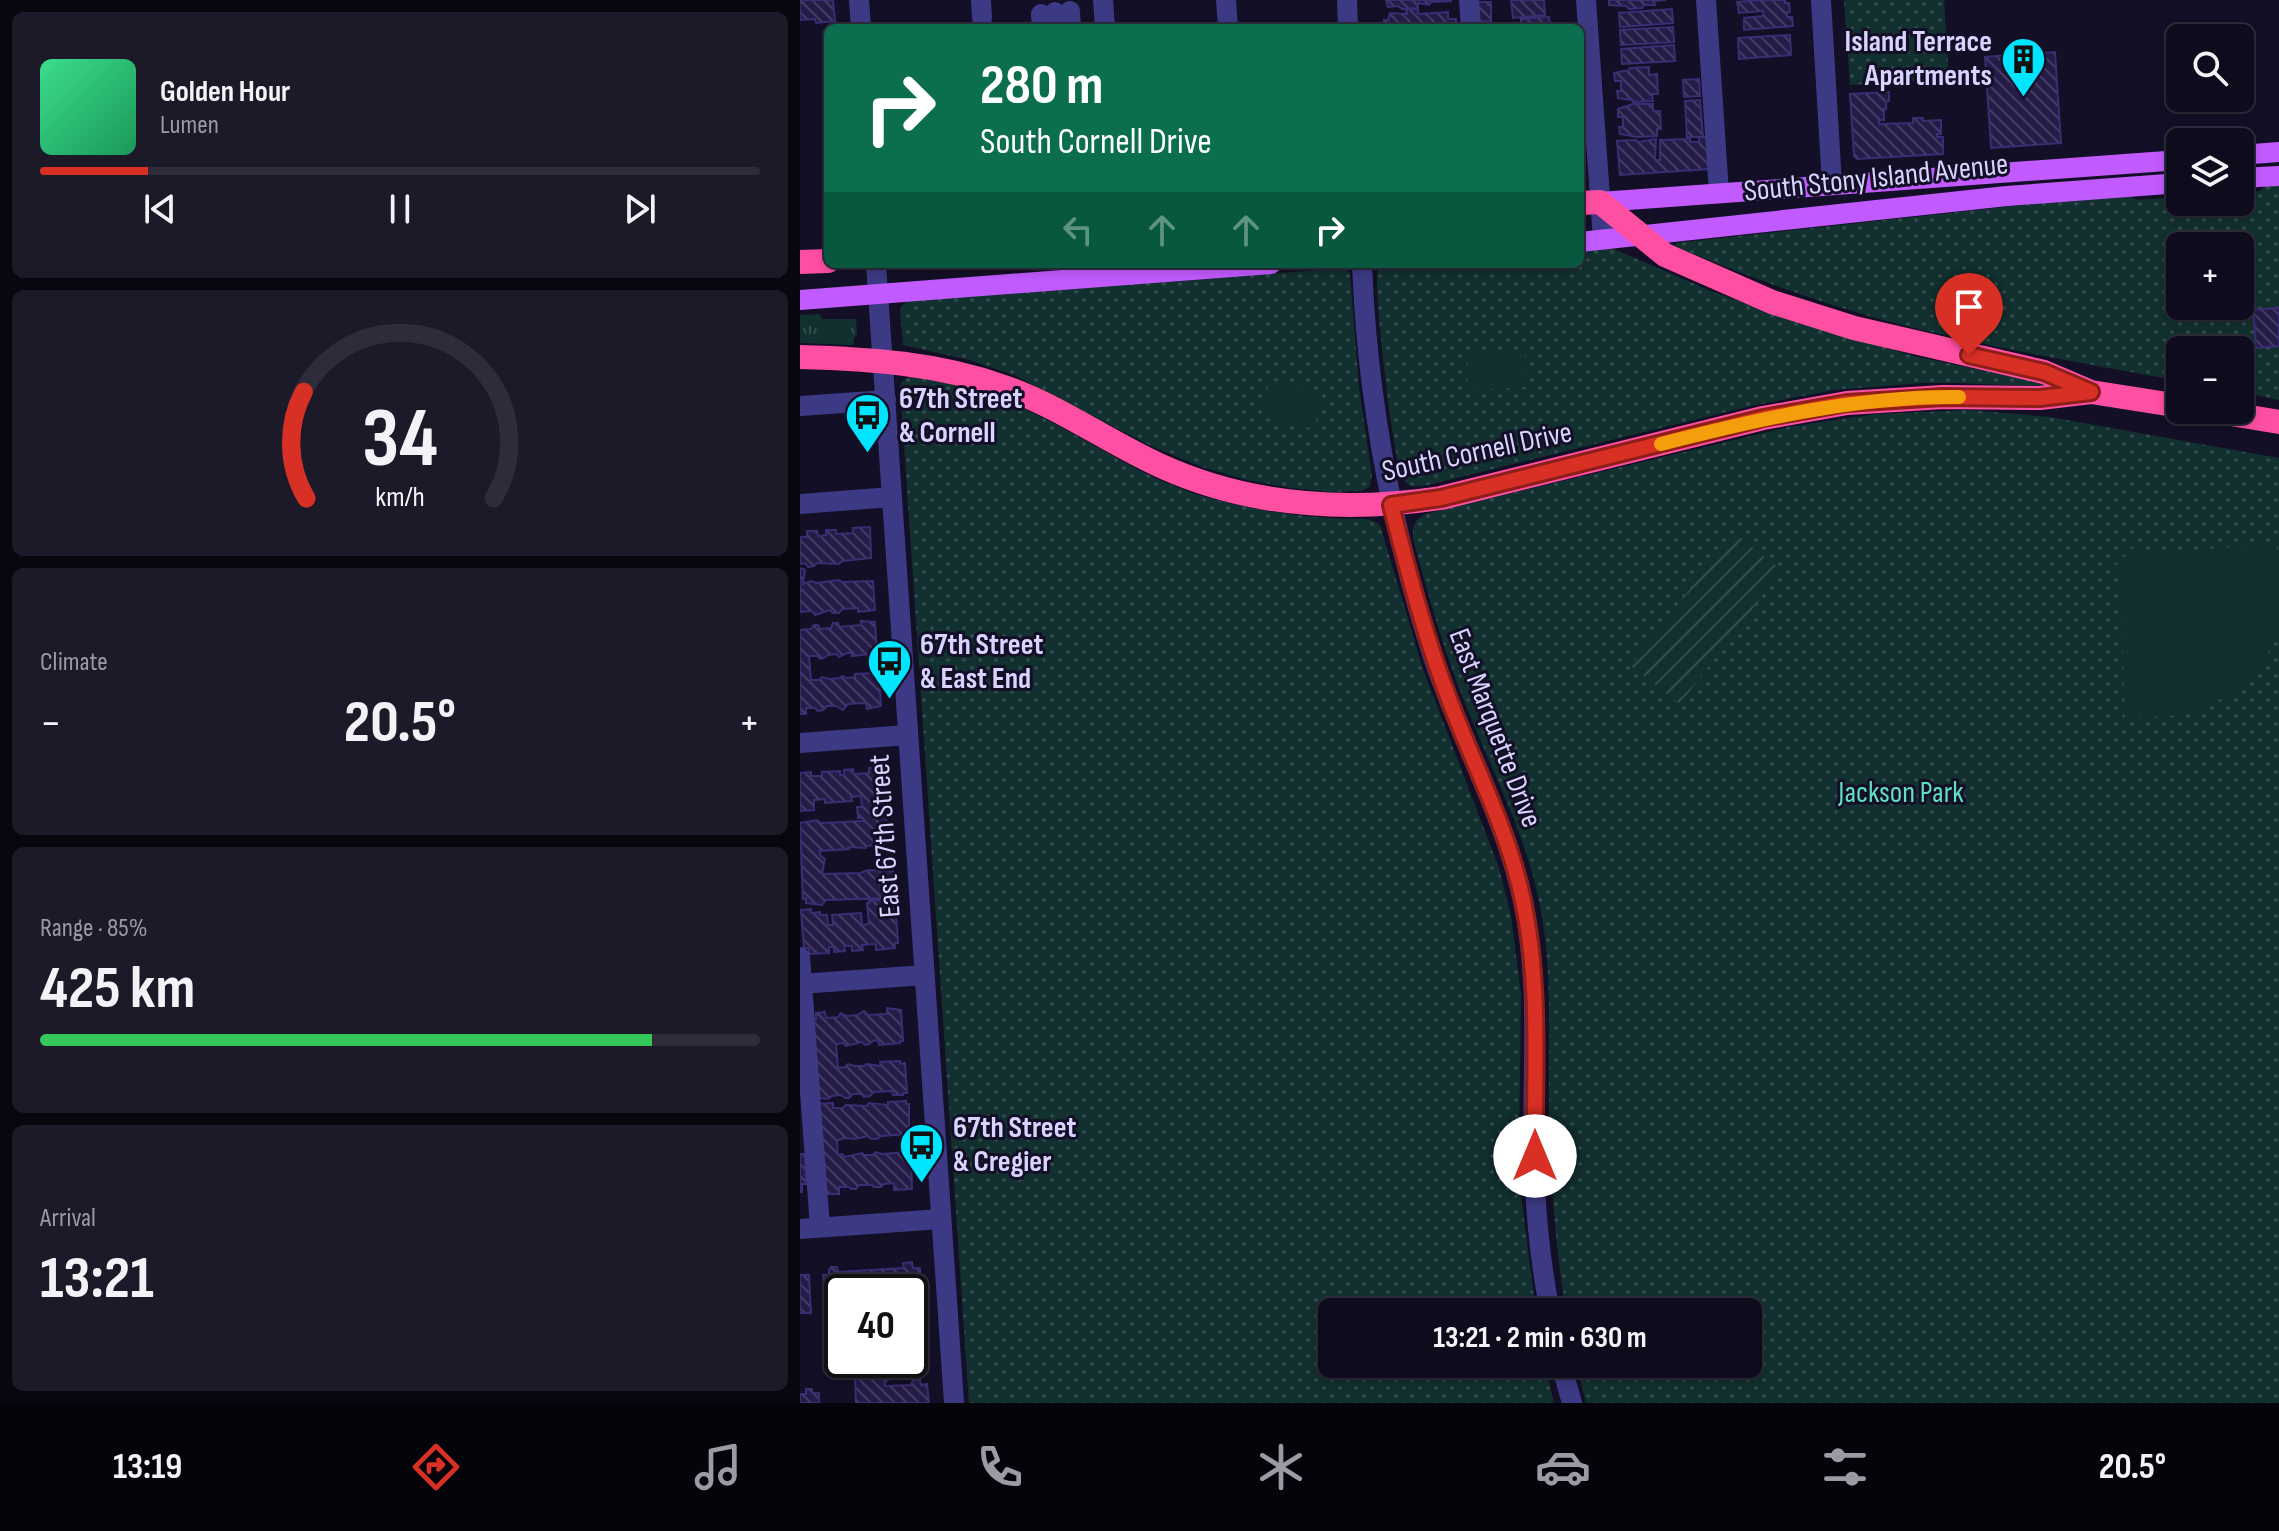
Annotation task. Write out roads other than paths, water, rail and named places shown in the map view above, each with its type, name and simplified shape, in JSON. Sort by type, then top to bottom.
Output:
[{"type":"highway","name":"South Cornell Drive","points":[[1590,202],[1665,255],[1772,302],[1854,328],[2044,372],[2091,392],[2166,404]]},
{"type":"highway","points":[[800,262],[824,261]]},
{"type":"highway","name":"South Cornell Drive","points":[[800,357],[883,361],[946,370],[1030,397],[1160,466],[1235,492],[1343,506],[1391,505],[1441,498],[1763,418],[1847,403],[1943,397],[2040,398],[2091,392]]},
{"type":"highway","points":[[2254,418],[2279,422]]},
{"type":"main road","points":[[2254,154],[2279,152]]},
{"type":"main road","name":"South Stony Island Avenue","points":[[1590,202],[2166,161]]},
{"type":"main road","points":[[2254,177],[2279,176]]},
{"type":"main road","name":"South Stony Island Avenue","points":[[1584,242],[2007,196],[2166,184]]},
{"type":"main road","points":[[800,300],[1220,268]]},
{"type":"street","points":[[859,0],[861,24]]},
{"type":"street","points":[[1103,0],[1105,24]]},
{"type":"street","points":[[1226,0],[1228,24]]},
{"type":"street","points":[[1347,0],[1348,24]]},
{"type":"street","points":[[1469,0],[1471,24]]},
{"type":"street","points":[[1586,0],[1590,202],[1603,240]]},
{"type":"street","points":[[1706,0],[1719,193]]},
{"type":"street","points":[[1821,0],[1832,185]]},
{"type":"street","name":"East 67th Street","points":[[876,268],[954,1403]]},
{"type":"street","name":"East Marquette Drive","points":[[1362,268],[1370,362],[1391,505],[1433,657],[1500,825],[1523,898],[1530,938],[1536,1033],[1535,1185],[1548,1298]]},
{"type":"street","points":[[800,406],[886,400]]},
{"type":"street","points":[[800,504],[892,497]]},
{"type":"street","points":[[800,743],[908,735]]},
{"type":"street","points":[[800,957],[810,1228],[941,1219]]},
{"type":"street","points":[[801,984],[925,975]]},
{"type":"street","points":[[1565,1378],[1572,1403]]},
{"type":"place","name":"Island Terrace Apartments","points":[[2023,98]]},
{"type":"place","name":"67th Street & Cornell","points":[[868,455]]},
{"type":"place","name":"67th Street & East End","points":[[889,701]]},
{"type":"place","name":"67th Street & Cregier","points":[[922,1184]]},
{"type":"park label","name":"Jackson Park","points":[[1901,793]]}]
